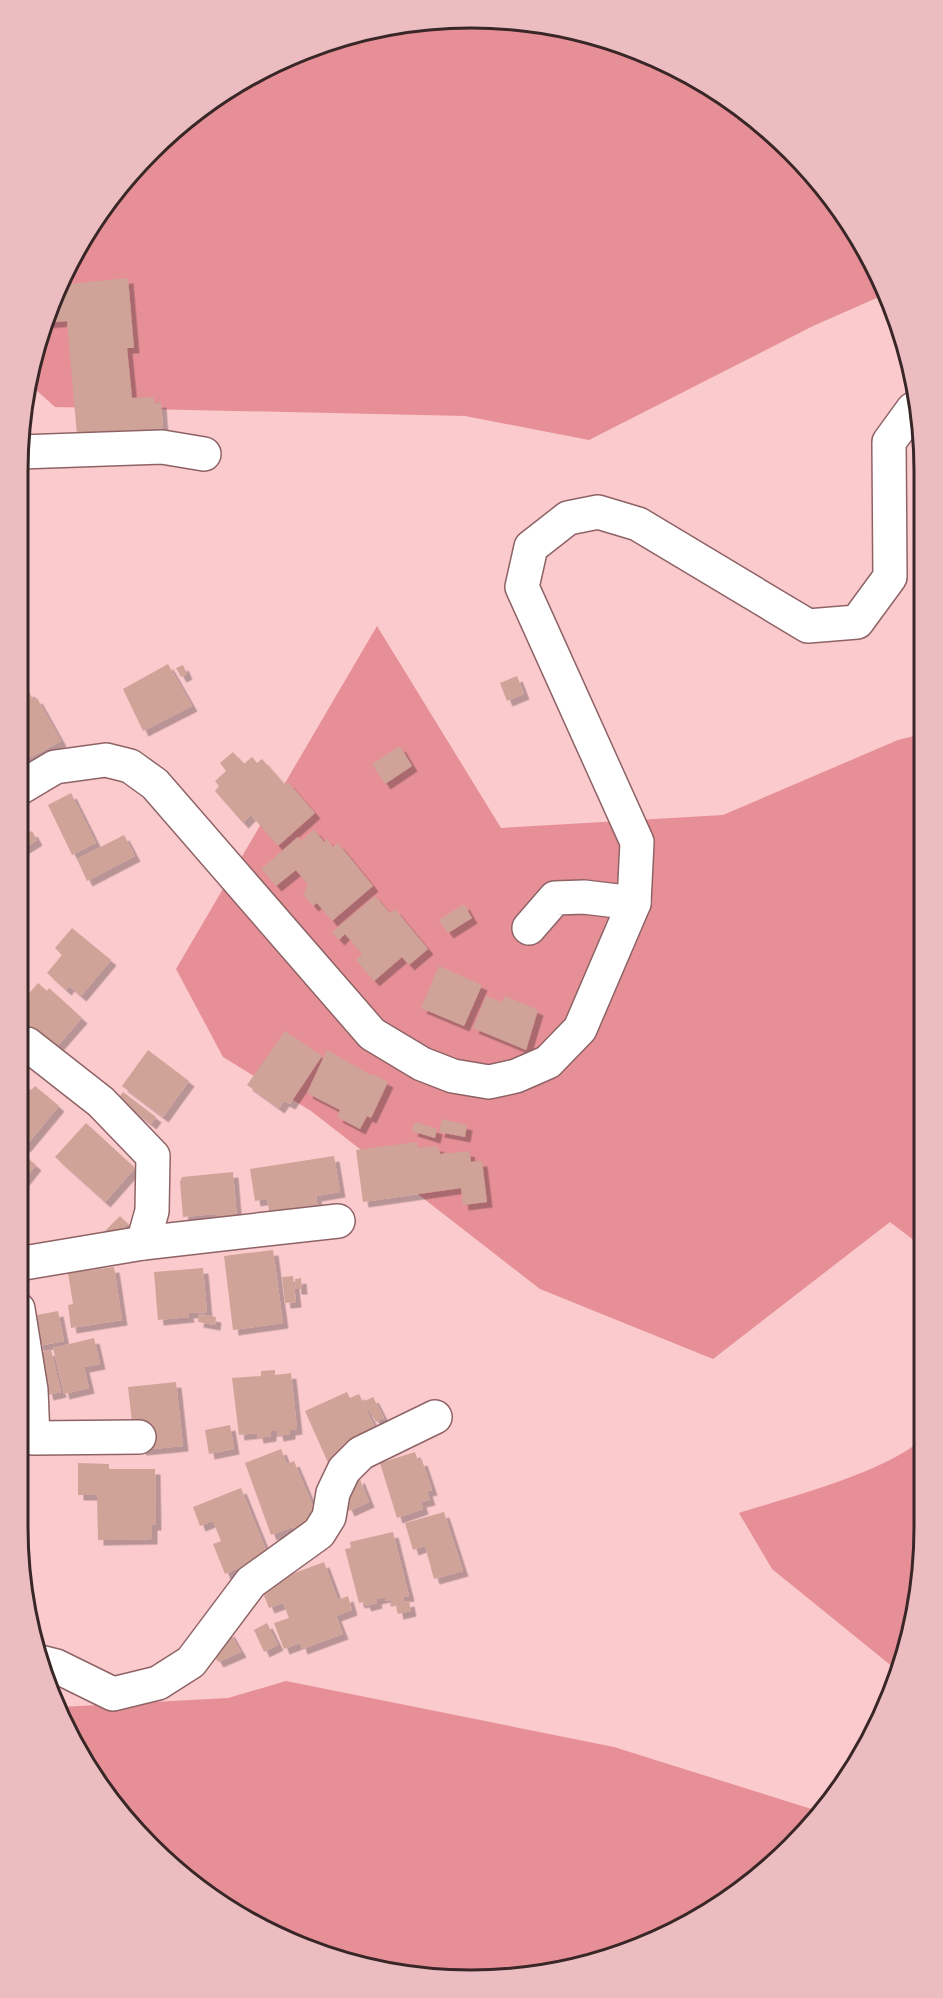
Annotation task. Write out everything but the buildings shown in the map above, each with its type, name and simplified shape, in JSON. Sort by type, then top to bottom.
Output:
[{"type":"street","points":[[28,783],[55,767],[106,760],[130,766],[155,784],[372,1034],[422,1064],[471,1079],[489,1082],[516,1076],[548,1062],[579,1029],[634,903],[637,842],[522,587],[531,547],[568,518],[598,512],[638,524],[808,626],[857,622],[890,577],[890,442],[911,412]]},
{"type":"street","points":[[29,452],[162,447],[204,453]]},
{"type":"street","points":[[529,928],[555,898],[584,897],[634,903]]},
{"type":"street","points":[[28,1045],[101,1102],[153,1156],[152,1211],[143,1243]]},
{"type":"street","points":[[28,1262],[143,1243],[338,1221]]},
{"type":"street","points":[[28,1371],[33,1438],[139,1437]]},
{"type":"street","points":[[51,1665],[113,1694],[158,1683],[191,1662],[251,1582],[319,1533],[329,1517],[333,1493],[344,1470],[361,1453],[435,1417]]},
{"type":"shaded area","points":[[472,28],[529,32],[558,37],[641,62],[693,88],[718,103],[764,138],[805,179],[840,225],[879,297],[813,326],[589,440],[465,416],[55,407],[36,390],[52,329],[62,302],[103,225],[138,179],[158,158],[179,138],[225,103],[276,74],[329,52],[414,32]]},
{"type":"shaded area","points":[[377,626],[501,828],[723,815],[898,740],[914,736],[914,1240],[890,1222],[713,1359],[540,1289],[311,1111],[223,1057],[176,969]]},
{"type":"shaded area","points":[[914,1445],[914,1555],[906,1613],[892,1666],[772,1569],[739,1513],[837,1482],[887,1462]]},
{"type":"shaded area","points":[[286,1681],[614,1747],[813,1809],[764,1860],[718,1895],[667,1924],[614,1946],[558,1961],[500,1969],[443,1969],[385,1961],[329,1946],[276,1924],[225,1895],[179,1860],[138,1819],[103,1773],[67,1707],[228,1698]]}]
